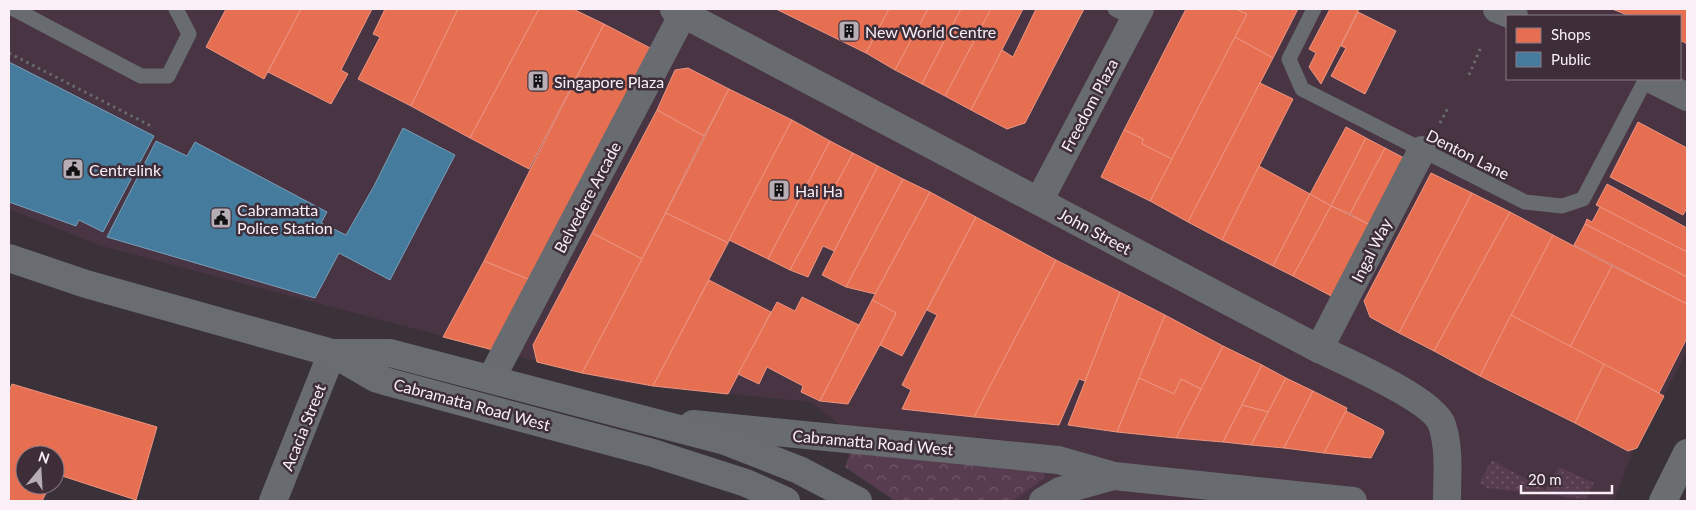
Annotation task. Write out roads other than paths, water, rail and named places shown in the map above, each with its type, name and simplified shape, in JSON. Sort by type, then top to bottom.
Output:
[{"type":"main road","name":"Cabramatta Road West","points":[[9,258],[86,284],[332,353],[374,378],[654,453],[746,483],[786,501]]},
{"type":"main road","name":"Cabramatta Road West","points":[[332,353],[382,352],[726,441],[799,470],[858,501]]},
{"type":"main road","points":[[1663,501],[1687,454]]},
{"type":"street","points":[[1497,9],[1512,15]]},
{"type":"street","name":"John Street","points":[[678,11],[1319,349],[1412,395],[1442,422],[1447,446],[1447,501]]},
{"type":"street","name":"Belvedere Arcade","points":[[491,380],[678,11]]},
{"type":"street","name":"Freedom Plaza","points":[[1039,201],[1130,12]]},
{"type":"street","points":[[1653,80],[1687,97]]},
{"type":"street","name":"Ingal Way","points":[[1319,349],[1422,150]]},
{"type":"street","name":"Acacia Street","points":[[273,501],[332,353]]},
{"type":"street","name":"Cabramatta Road West","points":[[630,415],[745,430],[1058,460],[1114,476],[1353,501]]},
{"type":"street","name":"Cabramatta Road West","points":[[1043,501],[1060,490],[1114,476]]},
{"type":"lane","points":[[14,9],[141,76],[168,76],[189,34],[176,9]]},
{"type":"lane","name":"Denton Lane","points":[[1314,9],[1288,59],[1302,89],[1525,202],[1562,206],[1583,199],[1645,80]]},
{"type":"place","name":"New World Centre","points":[[849,31]]},
{"type":"place","name":"Singapore Plaza","points":[[538,81]]},
{"type":"place","name":"Centrelink","points":[[73,169]]},
{"type":"place","name":"Hai Ha","points":[[779,190]]},
{"type":"place","name":"Cabramatta Police Station","points":[[221,218]]}]
